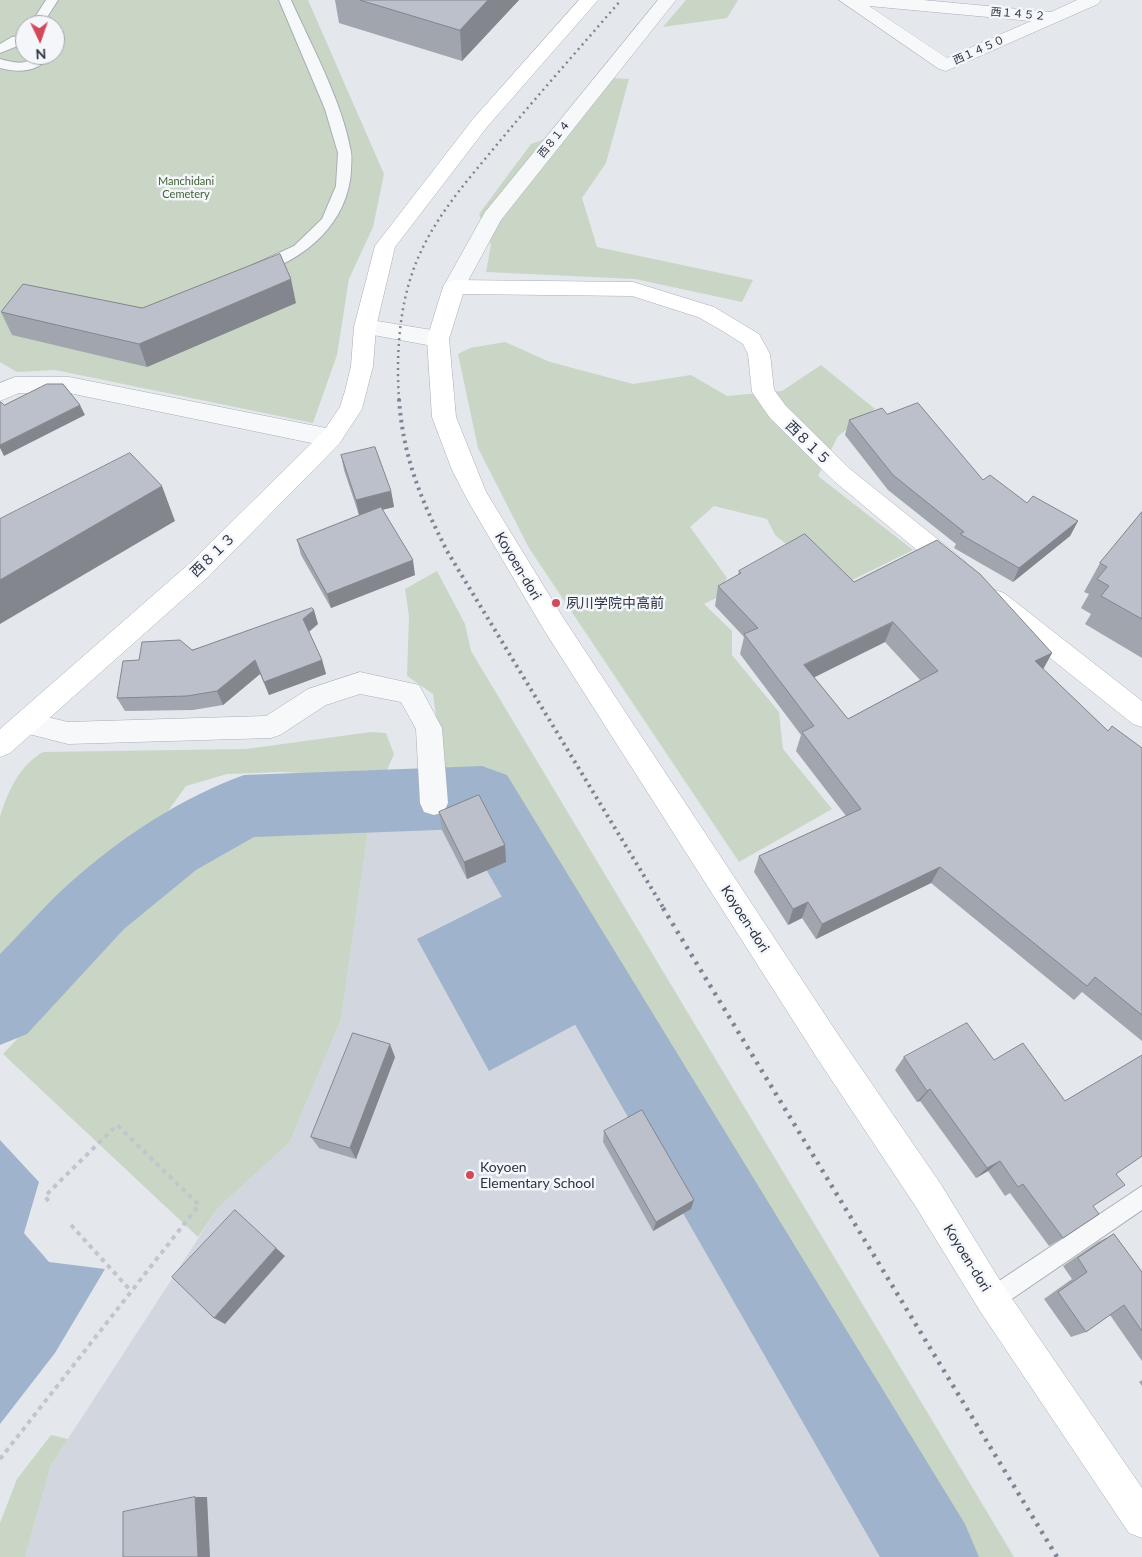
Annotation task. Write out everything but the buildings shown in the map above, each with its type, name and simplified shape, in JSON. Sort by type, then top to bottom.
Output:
[{"type":"street","name":"西８１３","points":[[0,745],[198,570],[331,438],[351,409],[362,366],[365,327],[385,246],[480,122],[589,0]]},
{"type":"street","name":"西８１４","points":[[454,287],[492,217],[667,0]]},
{"type":"street","name":"西１４５０","points":[[848,0],[946,65],[1092,0]]},
{"type":"street","name":"西１４５２","points":[[863,0],[1053,17]]},
{"type":"street","name":"Koyoen-dori","points":[[454,287],[438,339],[444,417],[464,470],[476,495],[553,623],[928,1196],[992,1299],[1142,1520]]},
{"type":"street","name":"西８１５","points":[[454,287],[633,289],[706,312],[729,324],[751,339],[759,354],[763,392],[778,412],[842,475],[1142,716]]},
{"type":"street","points":[[365,327],[438,339]]},
{"type":"street","points":[[0,393],[15,385],[69,385],[331,438]]},
{"type":"street","points":[[26,723],[68,733],[271,727],[317,697],[360,683],[410,693],[428,728],[434,803]]},
{"type":"lane","points":[[42,15],[52,0]]},
{"type":"lane","points":[[246,274],[299,249],[328,221],[343,186],[345,153],[332,109],[285,0]]},
{"type":"lane","points":[[0,49],[15,41]]},
{"type":"lane","points":[[0,63],[8,67],[20,68],[28,65]]},
{"type":"lane","points":[[992,1299],[1142,1198]]},
{"type":"path","points":[[0,1459],[199,1205],[117,1125],[45,1196],[51,1205]]},
{"type":"path","points":[[71,1225],[131,1291]]},
{"type":"shaded area","name":"Koyoen Elementary School","points":[[481,810],[900,1557],[25,1557],[51,1465],[218,1208],[290,1142],[341,1019],[369,824]]},
{"type":"green space","name":"Manchidani Cemetery","points":[[0,0],[308,0],[384,174],[373,227],[349,279],[337,355],[313,423],[55,370],[17,372],[0,362]]},
{"type":"green space","points":[[686,0],[738,0],[727,18],[663,27]]},
{"type":"green space","points":[[610,78],[629,79],[606,163],[582,198],[597,247],[753,280],[742,302],[635,279],[486,272],[491,245],[479,214],[531,144],[570,130]]},
{"type":"green space","points":[[505,342],[550,362],[633,384],[691,375],[727,396],[782,391],[821,365],[875,409],[838,436],[818,476],[913,550],[838,587],[775,535],[767,519],[714,506],[690,527],[727,578],[716,598],[704,604],[732,631],[732,655],[779,712],[783,749],[832,809],[739,862],[529,548],[478,448],[458,354],[470,348]]},
{"type":"green space","points":[[437,571],[465,624],[471,651],[1014,1557],[902,1557],[481,805],[449,809],[433,694],[407,676],[409,616],[405,589]]},
{"type":"green space","points":[[371,732],[386,733],[394,754],[384,777],[282,772],[227,774],[186,786],[114,886],[0,996],[0,817],[15,780],[27,764],[43,752],[246,749]]},
{"type":"green space","points":[[369,824],[341,1019],[290,1142],[218,1208],[198,1237],[3,1054],[186,859],[228,838]]},
{"type":"green space","points":[[51,1435],[68,1439],[51,1465],[25,1557],[0,1557],[0,1523],[17,1479]]},
{"type":"water","points":[[505,895],[580,1022],[489,1071],[417,939]]},
{"type":"water","points":[[0,1140],[39,1182],[24,1233],[49,1262],[105,1269],[55,1353],[0,1424]]},
{"type":"waterway","points":[[0,1008],[98,905],[170,847],[244,806],[482,797],[932,1557]]},
{"type":"railway","points":[[399,400],[400,328],[407,292],[425,243],[452,200],[473,173],[621,0]]},
{"type":"railway","points":[[399,399],[409,459],[421,496],[447,551],[664,909]]},
{"type":"railway","points":[[663,908],[1057,1557]]},
{"type":"place","name":"夙川学院中高前","points":[[556,603]]},
{"type":"place","name":"Koyoen Elementary School","points":[[470,1175]]}]
